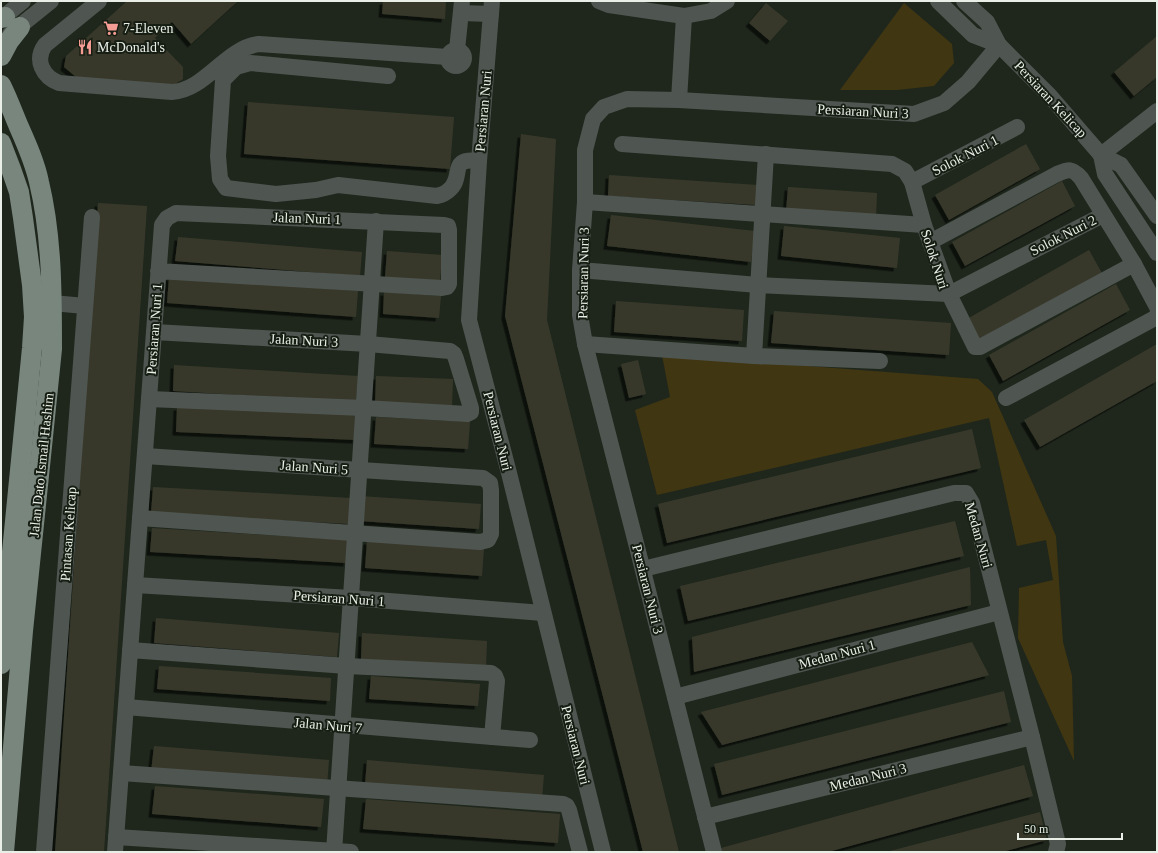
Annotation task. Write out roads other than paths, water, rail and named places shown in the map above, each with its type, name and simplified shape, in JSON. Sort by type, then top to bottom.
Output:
[{"type":"main road","points":[[1,56],[9,41],[7,20]]},
{"type":"main road","name":"Jalan Dato Ismail Hashim","points":[[2,83],[39,180],[45,210],[51,270],[52,303],[52,349],[23,631],[4,852]]},
{"type":"main road","name":"Jalan Dato Ismail Hashim","points":[[1,142],[18,192],[32,285],[34,317],[1,664]]},
{"type":"street","points":[[1,41],[7,20],[23,1]]},
{"type":"street","points":[[7,20],[50,1]]},
{"type":"street","points":[[99,1],[44,45],[40,52],[39,59],[46,75],[52,80],[66,83],[180,92],[194,84],[249,45],[259,44],[452,53],[461,7],[492,8]]},
{"type":"street","points":[[599,1],[609,5],[684,16],[711,10],[727,1]]},
{"type":"street","name":"Persiaran Kelicap","points":[[938,1],[973,35],[999,45]]},
{"type":"street","name":"Persiaran Kelicap","points":[[964,1],[987,22],[999,45],[1050,96],[1101,155],[1120,165],[1157,216]]},
{"type":"street","name":"Persiaran Nuri","points":[[492,8],[479,161],[469,320],[603,852]]},
{"type":"street","points":[[679,100],[684,16]]},
{"type":"street","name":"Persiaran Nuri 3","points":[[714,852],[585,344],[580,315],[580,270],[585,202],[586,150],[593,119],[604,107],[627,99],[679,100],[914,114],[944,103],[968,82],[999,45]]},
{"type":"street","points":[[388,76],[250,63],[236,67],[223,80],[218,156],[220,179],[226,188],[276,194],[316,190],[338,185],[437,196],[449,190],[456,179],[459,165],[464,161],[479,161]]},
{"type":"street","points":[[1101,155],[1157,111]]},
{"type":"street","name":"Solok Nuri 1","points":[[912,182],[1018,128]]},
{"type":"street","name":"Solok Nuri","points":[[580,270],[758,285],[949,294],[924,225],[912,182],[904,171],[892,164],[622,144]]},
{"type":"street","points":[[754,356],[766,154]]},
{"type":"street","name":"Persiaran Kelicap","points":[[1101,155],[1105,174],[1157,253]]},
{"type":"street","points":[[930,242],[1069,169],[1075,171],[1082,178],[1103,215]]},
{"type":"street","points":[[585,202],[924,225]]},
{"type":"street","name":"Jalan Nuri 1","points":[[167,218],[176,213],[376,221],[448,226],[449,284],[447,287],[442,288],[372,283]]},
{"type":"street","name":"Solok Nuri 2","points":[[949,294],[1103,215],[1134,264],[1157,307]]},
{"type":"street","name":"Pintasan Kelicap","points":[[44,852],[92,217]]},
{"type":"street","name":"Persiaran Nuri 1","points":[[116,845],[158,271],[162,225],[167,218]]},
{"type":"street","points":[[334,851],[376,221]]},
{"type":"street","points":[[949,294],[975,347],[980,347],[1134,264]]},
{"type":"street","points":[[158,271],[372,283]]},
{"type":"street","points":[[52,303],[85,306]]},
{"type":"street","points":[[1006,398],[1155,318],[1157,315]]},
{"type":"street","name":"Jalan Nuri 3","points":[[154,332],[368,344],[450,351],[454,354],[471,412],[466,414],[364,408]]},
{"type":"street","points":[[585,344],[754,356],[880,361]]},
{"type":"street","points":[[149,399],[364,408]]},
{"type":"street","name":"Jalan Nuri 5","points":[[145,456],[484,478],[490,483],[491,534],[488,540],[480,542],[356,533]]},
{"type":"street","name":"Medan Nuri","points":[[643,569],[954,493],[966,493],[972,503],[1032,737],[1058,844],[1056,852]]},
{"type":"street","points":[[140,518],[356,533]]},
{"type":"street","name":"Persiaran Nuri 1","points":[[135,585],[351,598],[543,613]]},
{"type":"street","name":"Medan Nuri 1","points":[[675,697],[999,612]]},
{"type":"street","points":[[130,650],[347,666],[491,673],[495,676],[497,681],[492,737]]},
{"type":"street","name":"Jalan Nuri 7","points":[[126,707],[343,726],[530,740]]},
{"type":"street","name":"Medan Nuri 3","points":[[705,817],[1032,737]]},
{"type":"street","points":[[121,773],[563,804],[567,806],[569,810],[580,852]]},
{"type":"street","points":[[116,845],[351,852]]},
{"type":"place","name":"7-Eleven","points":[[111,28]]},
{"type":"place","name":"McDonald's","points":[[85,47]]}]
